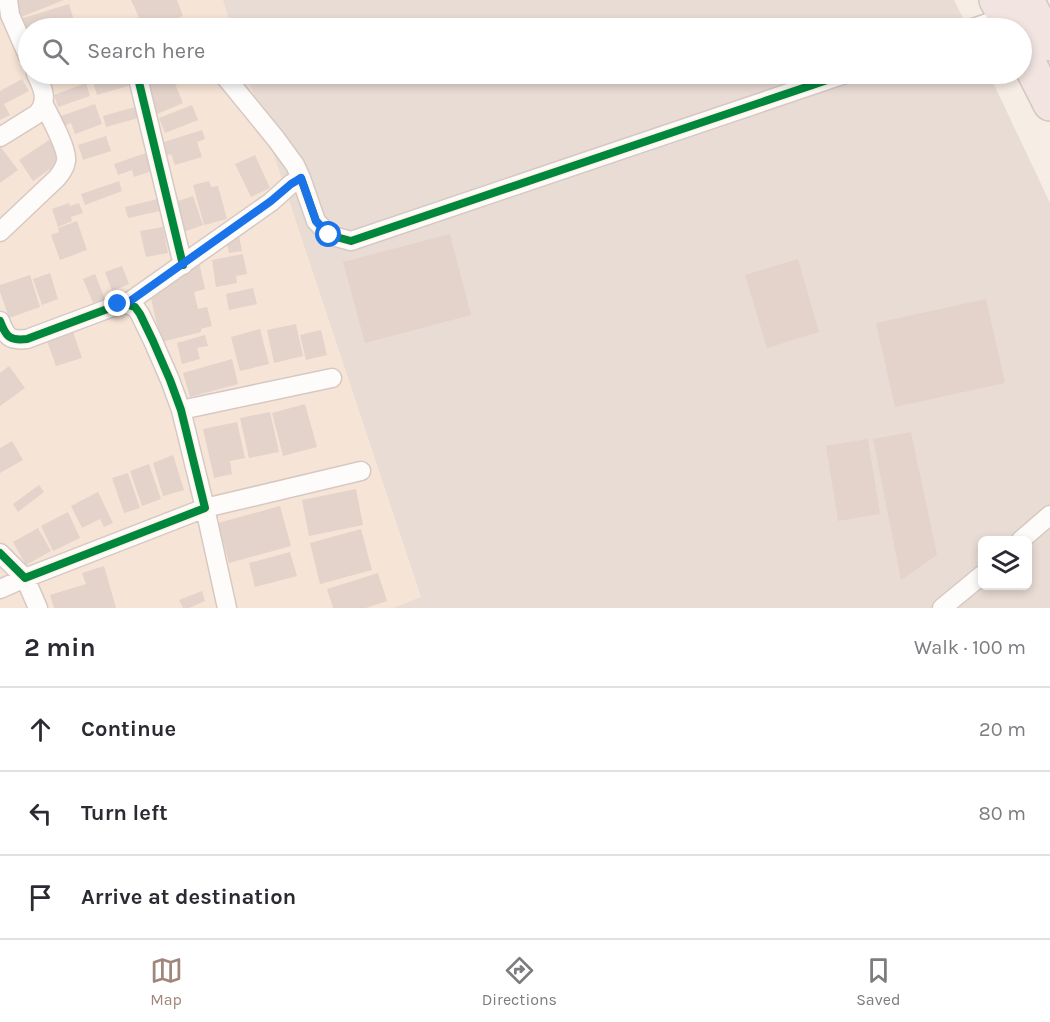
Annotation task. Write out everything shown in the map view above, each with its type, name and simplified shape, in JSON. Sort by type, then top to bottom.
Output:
[{"type":"highway","points":[[1032,29],[1050,44]]},
{"type":"highway","points":[[1032,69],[1050,104]]},
{"type":"street","points":[[995,18],[1010,11]]},
{"type":"street","points":[[6,12],[18,36]]},
{"type":"street","points":[[0,136],[41,110],[44,97],[41,84]]},
{"type":"street","points":[[139,84],[183,265]]},
{"type":"street","points":[[231,84],[295,165],[316,221],[329,235],[351,241],[815,84]]},
{"type":"street","points":[[0,232],[65,168],[67,158],[64,147],[43,103]]},
{"type":"street","points":[[126,304],[301,178]]},
{"type":"street","points":[[0,321],[4,332],[16,341],[27,339],[118,304],[135,307],[170,380],[181,410],[227,608]]},
{"type":"street","points":[[181,410],[332,378]]},
{"type":"street","points":[[0,589],[205,508],[361,471]]},
{"type":"street","points":[[1026,536],[1050,515]]},
{"type":"street","points":[[0,553],[25,578],[38,608]]},
{"type":"street","points":[[942,608],[978,578]]},
{"type":"shaded area","points":[[0,0],[230,0],[236,18],[18,18],[18,84],[257,84],[421,598],[393,608],[0,608]]},
{"type":"shaded area","points":[[223,0],[954,0],[963,18],[229,18]]},
{"type":"shaded area","points":[[250,84],[994,84],[1050,203],[1050,608],[393,608],[421,597]]},
{"type":"building","points":[[14,0],[64,0],[21,17]]},
{"type":"building","points":[[131,0],[177,0],[183,16],[178,18],[139,18]]},
{"type":"building","points":[[69,4],[73,18],[23,18]]},
{"type":"building","points":[[18,81],[18,84],[25,84],[29,91],[4,104],[10,115],[0,120],[0,91]]},
{"type":"building","points":[[86,84],[90,96],[58,107],[54,95]]},
{"type":"building","points":[[94,84],[131,84],[131,85],[97,95]]},
{"type":"building","points":[[144,84],[175,84],[183,103],[155,115]]},
{"type":"building","points":[[95,104],[102,124],[75,134],[71,123],[64,126],[61,116]]},
{"type":"building","points":[[192,105],[198,120],[165,133],[159,118]]},
{"type":"building","points":[[135,107],[138,118],[106,127],[103,116]]},
{"type":"building","points":[[202,130],[205,139],[197,142],[202,157],[175,165],[171,154],[165,156],[161,143]]},
{"type":"building","points":[[106,136],[111,151],[83,160],[78,145]]},
{"type":"building","points":[[49,140],[63,160],[33,181],[19,160]]},
{"type":"building","points":[[0,146],[18,170],[0,183]]},
{"type":"building","points":[[146,153],[152,171],[134,177],[132,170],[118,175],[114,164]]},
{"type":"building","points":[[255,155],[270,188],[251,197],[235,164]]},
{"type":"building","points":[[119,181],[122,191],[85,205],[81,194]]},
{"type":"building","points":[[209,181],[211,187],[218,186],[227,219],[204,225],[193,185]]},
{"type":"building","points":[[193,196],[203,225],[184,232],[175,202]]},
{"type":"building","points":[[157,199],[160,211],[128,218],[125,207]]},
{"type":"building","points":[[69,203],[70,206],[79,203],[83,213],[71,217],[72,221],[58,227],[52,209]]},
{"type":"building","points":[[77,221],[87,250],[60,260],[51,235],[59,232],[58,228]]},
{"type":"building","points":[[163,227],[168,253],[146,257],[140,231]]},
{"type":"building","points":[[450,234],[471,315],[365,343],[343,262]]},
{"type":"building","points":[[239,236],[242,251],[229,253],[226,238]]},
{"type":"building","points":[[243,254],[247,274],[236,276],[237,283],[216,287],[212,260]]},
{"type":"building","points":[[798,259],[819,332],[767,348],[745,275]]},
{"type":"building","points":[[199,262],[205,289],[194,292],[198,309],[207,307],[212,326],[201,329],[201,332],[161,342],[149,290],[172,284],[170,277]]},
{"type":"building","points":[[122,266],[129,284],[112,291],[105,272]]},
{"type":"building","points":[[50,273],[58,299],[42,305],[33,279]]},
{"type":"building","points":[[95,274],[105,299],[93,303],[83,279]]},
{"type":"building","points":[[30,275],[40,307],[9,318],[0,292],[0,285]]},
{"type":"building","points":[[253,288],[257,304],[229,310],[226,294]]},
{"type":"building","points":[[986,299],[1005,383],[895,407],[876,323]]},
{"type":"building","points":[[296,324],[303,356],[274,363],[267,330]]},
{"type":"building","points":[[260,329],[269,364],[240,371],[231,337]]},
{"type":"building","points":[[321,330],[327,355],[306,360],[300,335]]},
{"type":"building","points":[[73,332],[82,358],[56,366],[47,341]]},
{"type":"building","points":[[205,335],[208,346],[197,348],[200,359],[182,364],[177,343]]},
{"type":"building","points":[[232,359],[238,384],[190,397],[183,373]]},
{"type":"building","points":[[9,366],[25,388],[0,406],[0,373]]},
{"type":"building","points":[[305,404],[317,447],[283,456],[272,413]]},
{"type":"building","points":[[270,412],[279,452],[249,458],[240,418]]},
{"type":"building","points":[[237,422],[245,458],[230,461],[232,474],[214,478],[203,429]]},
{"type":"building","points":[[911,432],[937,555],[901,580],[873,439]]},
{"type":"building","points":[[868,439],[880,514],[838,521],[826,446]]},
{"type":"building","points":[[12,441],[23,460],[0,473],[0,448]]},
{"type":"building","points":[[173,455],[184,490],[163,496],[153,463]]},
{"type":"building","points":[[149,464],[161,499],[142,506],[130,471]]},
{"type":"building","points":[[128,473],[140,508],[124,513],[112,478]]},
{"type":"building","points":[[39,485],[44,492],[18,512],[13,504]]},
{"type":"building","points":[[356,489],[363,525],[309,536],[302,500]]},
{"type":"building","points":[[98,492],[113,523],[104,527],[100,519],[82,528],[71,506]]},
{"type":"building","points":[[280,506],[291,546],[229,563],[218,523]]},
{"type":"building","points":[[68,512],[80,538],[53,551],[41,526]]},
{"type":"building","points":[[38,528],[51,551],[26,565],[13,542]]},
{"type":"building","points":[[361,529],[372,570],[320,584],[310,543]]},
{"type":"building","points":[[290,552],[297,576],[255,587],[249,563]]},
{"type":"building","points":[[104,566],[116,608],[54,608],[50,595],[86,584],[82,573]]},
{"type":"building","points":[[378,573],[387,601],[366,608],[333,608],[327,589]]},
{"type":"building","points":[[202,591],[205,601],[189,608],[183,608],[179,600]]},
{"type":"cycle path","points":[[139,84],[183,265]]},
{"type":"cycle path","points":[[301,178],[316,221],[329,235],[351,241],[815,84]]},
{"type":"cycle path","points":[[0,321],[9,337],[27,339],[118,305],[126,304],[135,307],[153,341],[181,410],[205,508],[25,578],[0,553]]},
{"type":"route","points":[[118,304],[126,304],[183,265],[301,178],[316,221],[329,235]]}]
